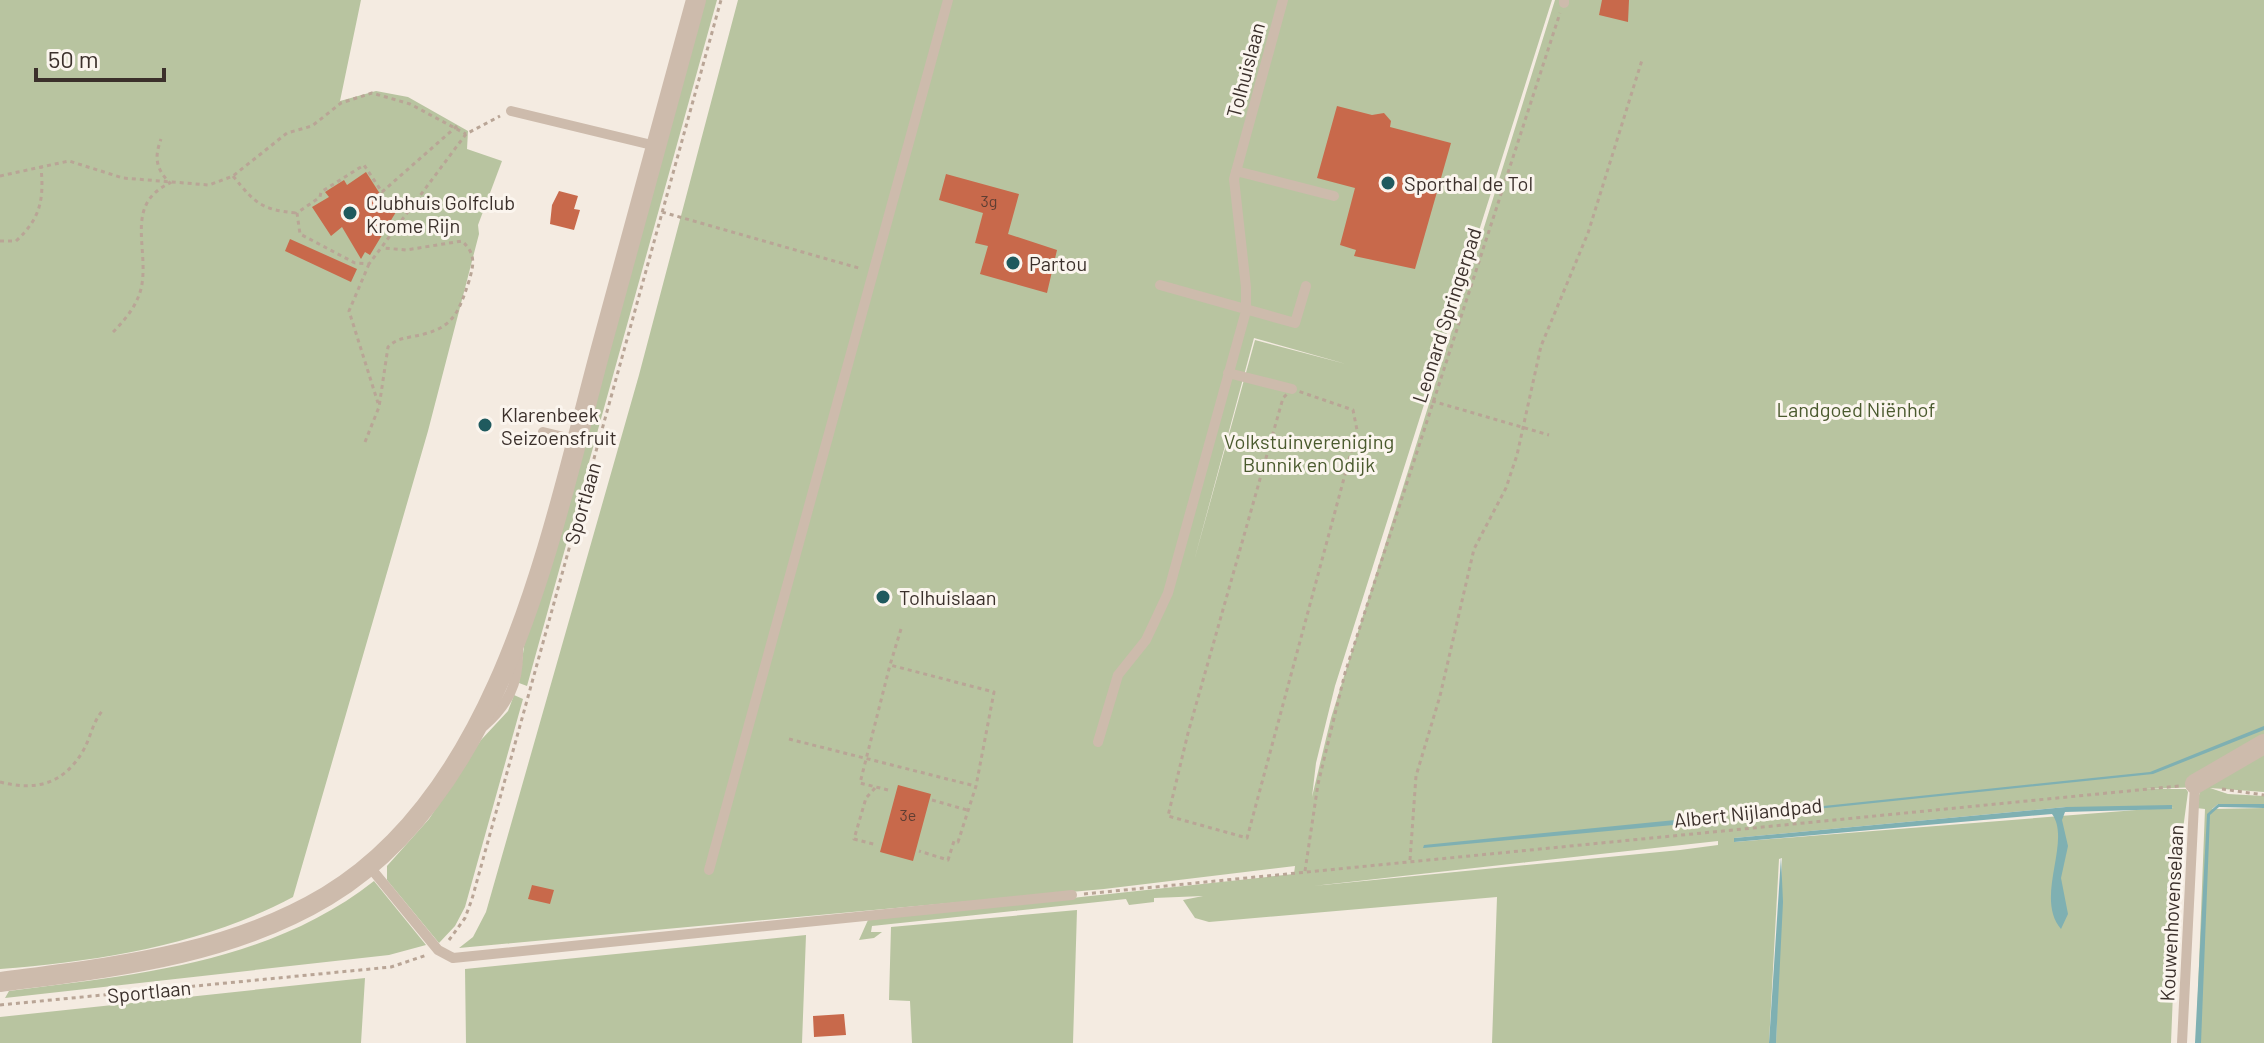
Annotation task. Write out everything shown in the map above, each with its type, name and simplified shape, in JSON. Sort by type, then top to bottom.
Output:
[{"type":"street","name":"Sportlaan","points":[[0,982],[130,965],[209,946],[279,920],[327,896],[369,866],[405,832],[471,738],[518,632],[576,440],[696,0]]},
{"type":"street","points":[[2195,784],[2264,744]]},
{"type":"lane","points":[[709,870],[948,0]]},
{"type":"lane","name":"Tolhuislaan","points":[[1098,742],[1118,675],[1146,640],[1168,593],[1246,311],[1246,287],[1234,195],[1236,171],[1283,0]]},
{"type":"lane","points":[[511,111],[656,146]]},
{"type":"lane","points":[[1236,171],[1334,196]]},
{"type":"lane","points":[[1160,285],[1295,323],[1306,286]]},
{"type":"lane","points":[[1228,373],[1292,389]]},
{"type":"lane","points":[[543,432],[576,440]]},
{"type":"lane","name":"Kouwenhovenselaan","points":[[2182,1043],[2195,784]]},
{"type":"lane","points":[[369,866],[438,950],[453,958],[1072,895]]},
{"type":"path","name":"Sportlaan","points":[[0,1005],[391,967],[438,950],[453,937],[472,899],[721,0]]},
{"type":"path","name":"Leonard Springerpad","points":[[1305,871],[1318,784],[1345,673],[1564,1]]},
{"type":"path","points":[[1410,860],[1416,776],[1424,739],[1440,696],[1474,549],[1506,488],[1524,427],[1541,346],[1588,233],[1642,60]]},
{"type":"path","points":[[0,176],[69,161],[123,178],[209,185],[233,176],[287,133],[312,126],[341,103],[372,93],[410,104],[457,126],[466,134]]},
{"type":"path","points":[[379,407],[349,311],[369,264],[384,248],[466,134],[511,111]]},
{"type":"path","points":[[233,176],[256,203],[270,211],[297,213],[364,165],[382,192],[457,126]]},
{"type":"path","points":[[161,139],[157,163],[159,171],[170,183]]},
{"type":"path","points":[[0,241],[16,241],[44,200],[41,167]]},
{"type":"path","points":[[113,332],[129,316],[142,286],[142,220],[147,203],[153,191],[170,183]]},
{"type":"path","points":[[662,212],[873,272]]},
{"type":"path","points":[[297,213],[300,234],[355,263],[369,264]]},
{"type":"path","points":[[365,442],[379,407],[388,347],[395,340],[432,333],[448,324],[459,312],[474,264],[471,249],[462,241],[406,250],[384,248]]},
{"type":"path","points":[[1292,389],[1353,410],[1357,430],[1247,838],[1168,816],[1283,398],[1292,389]]},
{"type":"path","points":[[1432,401],[1549,435]]},
{"type":"path","points":[[888,790],[860,783],[901,629]]},
{"type":"path","points":[[890,665],[994,692],[976,786],[958,842],[954,841],[948,860],[919,851]]},
{"type":"path","points":[[0,782],[40,787],[63,772],[85,748],[92,724],[103,710]]},
{"type":"path","points":[[789,739],[976,786]]},
{"type":"path","name":"Albert Nijlandpad","points":[[1072,895],[2195,784],[2264,795]]},
{"type":"path","points":[[876,787],[866,798],[854,839],[877,845]]},
{"type":"path","points":[[932,800],[968,810]]},
{"type":"green space","points":[[0,0],[361,0],[340,101],[376,91],[408,97],[468,131],[467,149],[502,161],[478,225],[479,234],[428,431],[293,897],[259,914],[187,939],[113,955],[0,969]]},
{"type":"green space","points":[[704,0],[717,0],[527,686],[519,683],[525,639]]},
{"type":"green space","points":[[738,0],[1552,0],[1335,686],[1316,763],[1312,797],[1331,718],[1555,0],[2264,0],[2264,792],[2210,788],[2228,794],[2264,796],[2264,804],[2218,804],[2212,809],[2264,808],[2264,1043],[2196,1043],[2205,809],[2196,808],[2201,787],[2144,789],[2186,789],[2188,792],[2178,866],[2171,1043],[1776,1043],[1782,858],[1779,859],[1769,1043],[1492,1043],[1497,897],[1209,922],[1195,918],[1183,900],[1203,896],[1154,898],[1154,902],[1129,905],[1126,899],[872,926],[871,932],[882,932],[874,938],[859,940],[868,920],[1294,874],[1295,866],[1104,889],[459,948],[473,937],[486,912],[639,375]],"holes":[[[1254,338],[1346,364],[1255,340],[1194,561]],[[2066,807],[2174,807],[1734,842],[1734,838]],[[1718,841],[1718,845],[1680,850],[1313,886]]]},
{"type":"green space","points":[[514,695],[523,699],[465,907],[455,926],[439,943],[387,880],[387,866],[429,819],[481,740],[508,711]]},
{"type":"green space","points":[[374,881],[426,945],[389,955],[5,998],[9,991],[153,971],[246,948],[291,931],[334,909]]},
{"type":"green space","points":[[1077,910],[1073,1043],[912,1043],[910,1001],[889,1000],[891,927]]},
{"type":"green space","points":[[806,935],[802,1043],[466,1043],[465,969]]},
{"type":"green space","points":[[365,978],[361,1043],[0,1043],[0,1017]]},
{"type":"water","points":[[2264,726],[2264,730],[2153,774],[1746,814],[2150,772]]},
{"type":"water","points":[[2218,804],[2264,804],[2264,808],[2219,807],[2210,815],[2201,1043],[2195,1043],[2207,814]]},
{"type":"water","points":[[2172,805],[2172,809],[2065,812],[2062,820],[2068,846],[2061,878],[2068,914],[2061,929],[2051,902],[2058,839],[2052,814],[1734,842],[1734,838],[2066,807]]},
{"type":"water","points":[[1706,817],[1706,822],[1423,848],[1424,845]]},
{"type":"water","points":[[1781,857],[1783,902],[1776,1043],[1769,1043]]},
{"type":"building","points":[[1602,0],[1629,0],[1628,22],[1599,15]]},
{"type":"building","name":"Sporthal de Tol","points":[[1337,106],[1372,115],[1384,113],[1391,121],[1390,127],[1451,143],[1415,269],[1354,256],[1356,250],[1340,245],[1355,188],[1317,178]]},
{"type":"building","name":"Clubhuis Golfclub Krome Rijn","points":[[366,172],[382,197],[399,207],[370,255],[365,252],[361,259],[342,227],[331,236],[312,207],[329,197],[325,192],[344,180],[347,185]]},
{"type":"building","points":[[946,174],[1019,194],[1008,234],[1057,250],[1047,293],[980,274],[988,246],[975,243],[983,213],[939,200]]},
{"type":"building","points":[[559,191],[578,196],[574,209],[580,210],[574,230],[550,224],[552,205]]},
{"type":"building","points":[[290,239],[357,269],[351,282],[285,251]]},
{"type":"building","points":[[898,785],[931,794],[913,861],[880,852]]},
{"type":"building","points":[[532,885],[554,890],[550,904],[528,899]]},
{"type":"building","points":[[844,1014],[846,1035],[814,1037],[813,1016]]},
{"type":"place","name":"Sporthal de Tol","points":[[1388,183]]},
{"type":"place","name":"Clubhuis Golfclub Krome Rijn","points":[[350,213]]},
{"type":"place","name":"Partou","points":[[1013,263]]},
{"type":"place","name":"Klarenbeek Seizoensfruit","points":[[485,425]]},
{"type":"place","name":"Tolhuislaan","points":[[883,597]]},
{"type":"park label","name":"Landgoed Niënhof","points":[[1856,409]]},
{"type":"park label","name":"Volkstuinvereniging Bunnik en Odijk","points":[[1309,452]]}]
